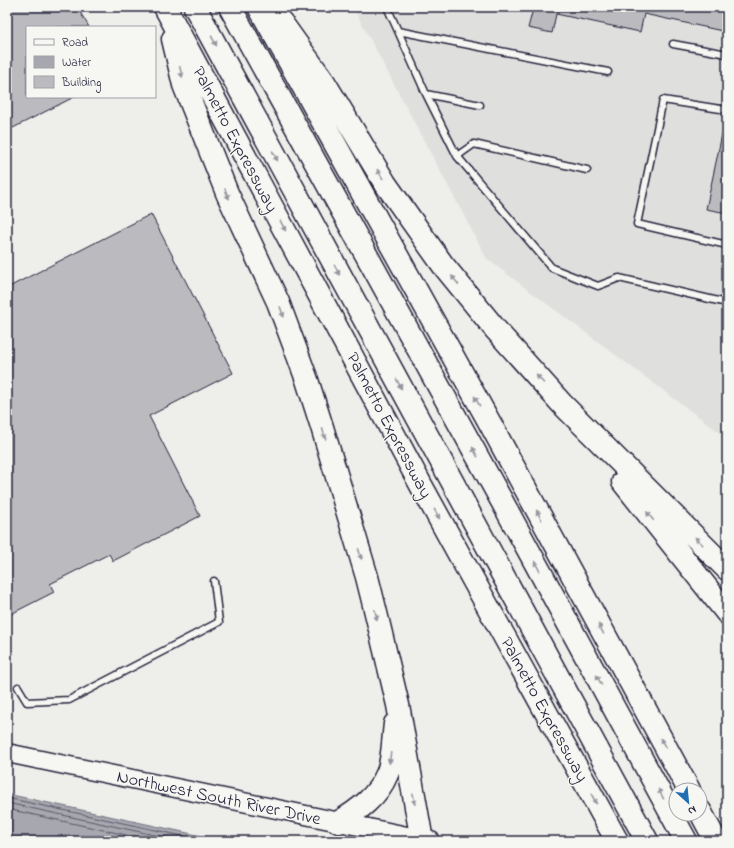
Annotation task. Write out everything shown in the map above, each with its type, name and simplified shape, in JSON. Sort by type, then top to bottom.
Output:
[{"type":"highway","points":[[165,7],[184,85],[227,193],[278,302],[307,380],[367,577],[398,706],[425,840]]},
{"type":"highway","name":"Palmetto Expressway","points":[[165,7],[422,487],[617,841]]},
{"type":"highway","points":[[195,7],[647,841]]},
{"type":"highway","points":[[230,7],[504,505],[686,841]]},
{"type":"highway","points":[[259,7],[486,416],[685,782]]},
{"type":"highway","points":[[270,7],[324,82],[385,183],[443,265],[496,330],[562,404],[727,569]]},
{"type":"highway","points":[[562,404],[727,613]]},
{"type":"highway","points":[[339,822],[360,809],[376,793],[388,774],[398,706]]},
{"type":"highway","points":[[706,822],[716,841]]},
{"type":"street","name":"Northwest South River Drive","points":[[7,753],[425,840]]},
{"type":"lane","points":[[387,7],[426,94],[457,156],[552,268],[598,286],[619,278],[727,303]]},
{"type":"lane","points":[[398,31],[608,72]]},
{"type":"lane","points":[[673,44],[727,54]]},
{"type":"lane","points":[[426,94],[480,105]]},
{"type":"lane","points":[[727,110],[663,100],[637,224],[727,245]]},
{"type":"lane","points":[[457,156],[474,144],[587,170]]},
{"type":"lane","points":[[18,687],[27,702],[69,700],[219,622],[214,581]]},
{"type":"shaded area","points":[[353,7],[727,7],[727,438],[487,259]]},
{"type":"water","points":[[7,794],[225,841],[7,841]]},
{"type":"building","points":[[7,7],[77,7],[88,26],[26,26],[26,98],[72,98],[7,131]]},
{"type":"building","points":[[523,7],[727,7],[727,32],[644,14],[640,32],[556,14],[552,33],[528,28],[533,9]]},
{"type":"building","points":[[722,134],[727,135],[727,213],[706,209]]},
{"type":"building","points":[[151,214],[233,373],[149,416],[200,516],[113,561],[109,554],[50,584],[54,592],[7,616],[7,288]]}]
